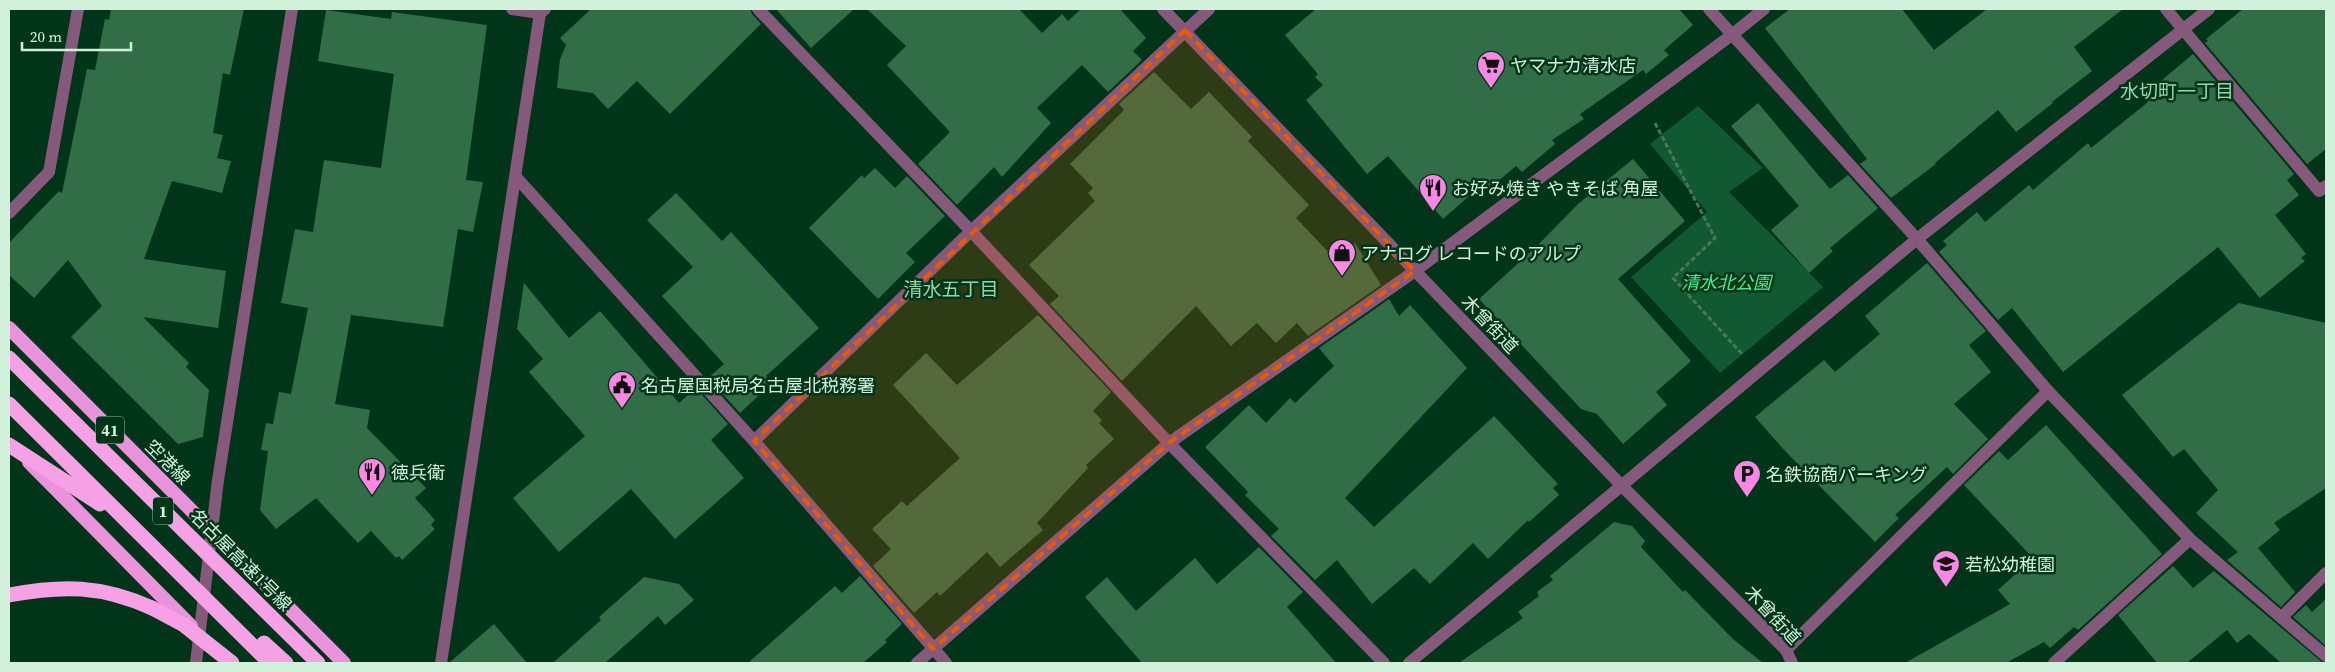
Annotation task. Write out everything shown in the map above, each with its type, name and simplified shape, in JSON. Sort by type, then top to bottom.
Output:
[{"type":"highway","name":"空港線","points":[[9,328],[344,663]]},
{"type":"highway","name":"名古屋高速1号線","points":[[9,358],[318,663]]},
{"type":"highway","name":"1","points":[[9,404],[270,663]]},
{"type":"highway","points":[[9,443],[226,663]]},
{"type":"highway","points":[[9,443],[166,550],[286,663]]},
{"type":"highway","points":[[9,594],[64,587],[108,592],[135,600],[184,625],[232,663]]},
{"type":"street","points":[[9,213],[49,172],[78,9]]},
{"type":"street","points":[[196,663],[211,532],[292,9]]},
{"type":"street","points":[[441,663],[543,11],[512,9]]},
{"type":"street","points":[[758,9],[971,231],[1169,442],[1384,663]]},
{"type":"street","name":"木曾街道","points":[[1163,9],[1623,487],[1786,650],[1792,663]]},
{"type":"street","points":[[754,441],[971,231],[1184,30],[1209,9]]},
{"type":"street","points":[[1709,9],[1917,239],[2048,391],[2190,539],[2326,656]]},
{"type":"street","points":[[917,663],[1169,442],[1415,271],[1764,9]]},
{"type":"street","points":[[2166,9],[2319,191],[2326,186]]},
{"type":"street","points":[[1409,663],[1623,487],[1663,450],[1759,373],[1917,239],[2209,9]]},
{"type":"street","points":[[516,177],[754,441],[946,663]]},
{"type":"street","points":[[1786,650],[2048,391]]},
{"type":"street","points":[[2054,663],[2190,539]]},
{"type":"street","points":[[2282,617],[2326,574]]},
{"type":"path","points":[[1643,100],[1715,238],[1673,278],[1759,373]]},
{"type":"highlighted area","points":[[1185,30],[1415,271],[1169,443],[933,649],[754,441]]},
{"type":"green space","name":"清水北公園","points":[[1698,106],[1763,168],[1729,192],[1823,287],[1720,373],[1631,277],[1707,212],[1650,144]]},
{"type":"building","points":[[111,9],[244,9],[230,75],[223,73],[213,133],[223,135],[217,158],[231,161],[222,193],[172,181],[144,259],[226,271],[218,328],[143,317],[189,363],[186,367],[209,390],[203,437],[178,444],[71,337],[102,306],[68,260],[34,298],[9,275],[9,243],[59,191],[62,193],[87,69],[95,70],[105,19],[109,20]]},
{"type":"building","points":[[591,9],[750,9],[761,24],[670,114],[637,81],[608,109],[593,93],[557,88],[560,59],[566,45],[560,38]]},
{"type":"building","points":[[776,9],[854,9],[811,48]]},
{"type":"building","points":[[867,9],[1019,9],[1042,33],[1062,14],[1068,21],[1081,9],[1120,9],[1146,38],[1133,51],[1142,60],[1108,92],[1082,65],[1037,108],[1051,123],[1002,177],[994,167],[957,205],[918,164],[950,132],[887,65],[906,46]]},
{"type":"building","points":[[1316,9],[1679,9],[1693,25],[1664,50],[1669,55],[1646,74],[1643,70],[1580,114],[1584,119],[1552,140],[1555,144],[1522,172],[1516,166],[1490,188],[1485,182],[1443,219],[1388,156],[1367,174],[1306,100],[1323,85],[1315,77],[1318,74],[1285,35]]},
{"type":"building","points":[[1790,9],[1902,9],[1934,50],[1987,9],[2123,9],[2074,47],[2092,71],[2053,103],[2016,132],[1998,110],[1936,164],[1891,198],[1860,164],[1867,159],[1765,28]]},
{"type":"building","points":[[2243,9],[2326,9],[2326,149],[2307,164],[2205,43],[2208,41],[2206,39]]},
{"type":"building","points":[[326,10],[391,19],[392,12],[487,25],[466,180],[483,182],[473,232],[458,229],[443,327],[351,315],[335,404],[370,410],[367,428],[426,488],[415,498],[435,520],[431,525],[435,529],[402,560],[399,556],[396,558],[371,531],[358,543],[316,498],[276,529],[260,510],[268,451],[261,450],[266,423],[273,424],[279,392],[291,394],[308,308],[281,303],[295,229],[313,232],[324,160],[381,168],[394,74],[318,61]]},
{"type":"building","points":[[2193,54],[2294,174],[2287,180],[2299,195],[2275,215],[2306,254],[2301,258],[2305,261],[2260,298],[2218,247],[2063,372],[2012,308],[1998,320],[1939,252],[1947,245],[1943,241],[1977,212],[1985,222],[2029,185],[2033,190],[2088,143],[2091,148],[2148,102],[2143,96]]},
{"type":"building","points":[[1154,72],[1191,109],[1209,92],[1252,137],[1248,141],[1309,205],[1296,218],[1333,257],[1355,243],[1381,285],[1308,336],[1297,323],[1276,343],[1257,323],[1231,346],[1196,306],[1122,381],[1050,304],[1059,296],[1029,265],[1095,201],[1088,193],[1093,188],[1070,164],[1124,110],[1119,104]]},
{"type":"building","points":[[1758,103],[1830,189],[1848,175],[1878,208],[1830,248],[1833,251],[1809,273],[1771,230],[1799,206],[1731,126]]},
{"type":"building","points":[[1633,159],[1685,221],[1618,279],[1691,361],[1656,392],[1667,405],[1623,444],[1597,414],[1581,409],[1479,299],[1538,245],[1578,204]]},
{"type":"building","points":[[875,168],[895,188],[907,176],[945,216],[906,253],[915,262],[878,299],[809,228],[862,175],[864,178]]},
{"type":"building","points":[[676,193],[722,241],[731,232],[819,328],[766,376],[773,382],[740,413],[708,378],[724,364],[662,296],[693,267],[647,220]]},
{"type":"building","points":[[1927,263],[1986,331],[1969,345],[1991,372],[1954,404],[1988,439],[1953,474],[1947,467],[1895,515],[1899,518],[1875,542],[1787,453],[1755,417],[1824,360],[1835,372],[1880,334],[1865,316]]},
{"type":"building","name":"名古屋国税局名古屋北税務署","points":[[524,283],[569,338],[600,311],[679,403],[696,388],[728,424],[711,440],[744,478],[675,539],[631,489],[559,552],[513,498],[585,436],[529,372],[543,359],[517,329]]},
{"type":"building","points":[[1389,299],[1399,316],[1410,305],[1467,368],[1345,498],[1374,527],[1494,416],[1558,484],[1553,488],[1559,495],[1529,522],[1528,520],[1488,559],[1473,543],[1430,584],[1414,568],[1372,604],[1337,560],[1315,580],[1271,536],[1279,529],[1245,495],[1248,492],[1205,447],[1249,405],[1266,423],[1290,398],[1295,403],[1334,366],[1319,348]]},
{"type":"building","points":[[2239,303],[2326,323],[2326,488],[2274,523],[2280,530],[2258,548],[2295,592],[2281,607],[2227,560],[2238,552],[2196,513],[2218,490],[2184,449],[2173,457],[2122,395]]},
{"type":"building","points":[[1038,315],[1111,392],[1093,411],[1102,420],[1099,423],[1114,439],[1086,465],[1088,468],[1037,523],[1043,530],[1000,567],[987,552],[940,596],[937,592],[914,613],[873,566],[891,549],[872,529],[902,501],[907,506],[960,458],[893,385],[926,353],[957,385]]},
{"type":"building","points":[[2046,425],[2162,554],[2078,630],[2074,627],[2050,648],[2044,642],[2006,663],[1905,663],[2010,604],[1998,590],[2033,558],[1964,485],[1999,451],[2008,460]]},
{"type":"building","points":[[1614,522],[1632,526],[1645,541],[1641,547],[1683,592],[1685,590],[1733,639],[1763,663],[1459,663],[1523,618],[1518,612],[1539,596],[1537,592],[1553,580],[1550,576]]},
{"type":"building","points":[[1259,547],[1303,592],[1287,607],[1336,663],[1142,663],[1085,597],[1107,577],[1136,611],[1195,558],[1217,584]]},
{"type":"building","points":[[2173,566],[2193,588],[2214,571],[2323,663],[2281,663],[2249,634],[2237,643],[2227,630],[2187,663],[2157,663],[2118,615]]},
{"type":"building","points":[[860,576],[902,624],[885,640],[887,642],[863,663],[748,663],[835,586],[842,593]]},
{"type":"building","points":[[644,577],[679,584],[694,600],[665,625],[658,616],[605,663],[553,663],[601,620],[599,617]]},
{"type":"building","points":[[2326,599],[2326,646],[2293,617],[2306,605],[2312,612]]},
{"type":"building","points":[[494,624],[527,663],[449,663]]},
{"type":"place","name":"ヤマナカ清水店","points":[[1491,89]]},
{"type":"place","name":"お好み焼き やきそば 角屋","points":[[1433,212]]},
{"type":"place","name":"アナログ レコードのアルプ","points":[[1342,277]]},
{"type":"place","name":"名古屋国税局名古屋北税務署","points":[[622,409]]},
{"type":"place","name":"徳兵衛","points":[[372,496]]},
{"type":"place","name":"名鉄協商パーキング","points":[[1747,498]]},
{"type":"place","name":"若松幼稚園","points":[[1946,588]]},
{"type":"district","name":"水切町一丁目","points":[[2177,91]]},
{"type":"district","name":"清水五丁目","points":[[951,289]]}]
